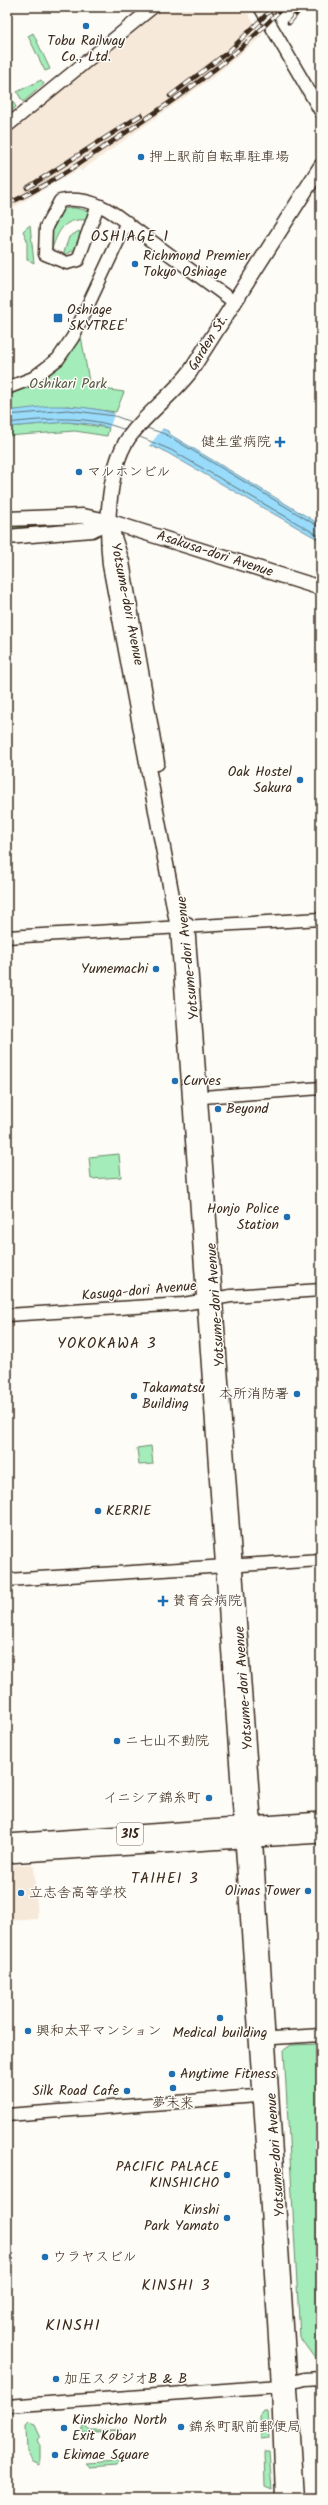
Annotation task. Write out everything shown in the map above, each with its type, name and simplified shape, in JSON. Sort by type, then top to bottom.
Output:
[{"type":"main road","name":"Garden St.","points":[[108,521],[118,460],[126,441],[147,417],[175,391],[190,372],[321,166]]},
{"type":"main road","name":"Asakusa-dori Avenue","points":[[7,520],[83,516],[108,521],[321,588]]},
{"type":"main road","points":[[7,537],[92,530],[108,521]]},
{"type":"main road","name":"Yotsume-dori Avenue","points":[[108,521],[122,562],[182,927],[230,1566],[285,2385],[297,2498]]},
{"type":"main road","name":"315","points":[[7,1856],[248,1833],[321,1820]]},
{"type":"main road","name":"315","points":[[7,1842],[248,1833],[321,1835]]},
{"type":"main road","name":"Yotsume-dori Avenue","points":[[283,2498],[285,2385]]},
{"type":"street","points":[[7,126],[153,7]]},
{"type":"street","points":[[260,7],[321,112]]},
{"type":"street","points":[[98,205],[78,260],[67,263],[48,256],[44,251],[46,227],[60,201],[78,199],[98,205],[127,222],[234,302]]},
{"type":"street","points":[[7,388],[33,378],[58,359],[73,337],[127,222]]},
{"type":"street","points":[[7,937],[321,919]]},
{"type":"street","points":[[195,1098],[321,1088]]},
{"type":"street","name":"Kasuga-dori Avenue","points":[[7,1315],[183,1304],[210,1300],[321,1290]]},
{"type":"street","points":[[7,1580],[321,1560]]},
{"type":"street","points":[[262,2038],[321,2034]]},
{"type":"street","points":[[7,2115],[266,2096]]},
{"type":"street","points":[[7,2406],[285,2385],[304,2379],[321,2378]]},
{"type":"shaded area","points":[[163,7],[244,7],[262,36],[213,77],[81,171],[79,169],[7,211],[7,134],[65,87],[133,27]]},
{"type":"shaded area","name":"立志舎高等学校","points":[[30,1864],[34,1867],[38,1919],[7,1921],[7,1866]]},
{"type":"shaded area","points":[[321,2492],[321,2498],[256,2498],[256,2494]]},
{"type":"green space","points":[[33,33],[50,69],[45,71],[28,36]]},
{"type":"green space","points":[[41,80],[44,84],[23,102],[17,92]]},
{"type":"green space","points":[[10,97],[16,107],[7,115],[7,98]]},
{"type":"green space","points":[[75,208],[89,211],[86,220],[72,221],[63,227],[52,249],[51,235],[56,217],[63,209]]},
{"type":"green space","points":[[30,225],[34,263],[27,259],[27,240],[23,231]]},
{"type":"green space","points":[[79,231],[81,236],[76,249],[65,255],[64,252],[69,237]]},
{"type":"green space","name":"Oshikari Park","points":[[80,330],[90,387],[124,392],[116,412],[68,406],[7,411],[7,393],[33,383],[51,370],[65,353]]},
{"type":"green space","name":"Oshikari Park","points":[[67,422],[109,428],[107,436],[75,431],[7,436],[7,427]]},
{"type":"green space","points":[[77,522],[77,524],[7,529],[7,527]]},
{"type":"green space","points":[[119,1154],[121,1177],[91,1179],[89,1157]]},
{"type":"green space","points":[[151,1446],[153,1464],[139,1465],[137,1448]]},
{"type":"green space","points":[[321,2044],[321,2367],[300,2338],[284,2050],[291,2045]]},
{"type":"green space","points":[[264,2412],[267,2412],[269,2438],[261,2439],[260,2417]]},
{"type":"green space","points":[[29,2423],[35,2425],[40,2436],[37,2440],[40,2446],[40,2465],[33,2462],[27,2452],[26,2426]]},
{"type":"green space","points":[[84,2425],[90,2430],[121,2430],[83,2433]]},
{"type":"green space","points":[[264,2451],[269,2451],[272,2490],[265,2487]]},
{"type":"green space","points":[[120,2461],[117,2465],[90,2467],[86,2463]]},
{"type":"water","points":[[49,406],[96,409],[138,420],[168,431],[169,434],[321,525],[321,541],[159,448],[158,449],[110,428],[91,424],[67,422],[7,427],[7,411]]},
{"type":"pier","points":[[115,412],[163,428],[149,446],[109,429]]},
{"type":"railway","points":[[170,96],[228,52],[274,7]]},
{"type":"railway","points":[[7,204],[36,190],[63,174],[182,94],[245,44],[283,7]]},
{"type":"railway","points":[[289,23],[302,7]]},
{"type":"railway","points":[[27,188],[141,115]]},
{"type":"place","name":"Tobu Railway Co., Ltd.","points":[[86,26]]},
{"type":"place","name":"押上駅前自転車駐車場","points":[[141,157]]},
{"type":"place","name":"Richmond Premier Tokyo Oshiage","points":[[135,264]]},
{"type":"place","name":"Oshiage 'SKYTREE'","points":[[58,318]]},
{"type":"place","name":"健生堂病院","points":[[280,442]]},
{"type":"place","name":"マルホンビル","points":[[79,472]]},
{"type":"place","name":"Oak Hostel Sakura","points":[[300,780]]},
{"type":"place","name":"Yumemachi","points":[[156,969]]},
{"type":"place","name":"Curves","points":[[175,1081]]},
{"type":"place","name":"Beyond","points":[[218,1109]]},
{"type":"place","name":"Honjo Police Station","points":[[287,1217]]},
{"type":"place","name":"本所消防署","points":[[297,1394]]},
{"type":"place","name":"Takamatsu Building","points":[[134,1396]]},
{"type":"place","name":"KERRIE","points":[[98,1511]]},
{"type":"place","name":"賛育会病院","points":[[163,1601]]},
{"type":"place","name":"ニ七山不動院","points":[[117,1741]]},
{"type":"place","name":"イニシア錦糸町","points":[[209,1798]]},
{"type":"place","name":"Olinas Tower","points":[[308,1891]]},
{"type":"place","name":"立志舎高等学校","points":[[21,1893]]},
{"type":"place","name":"Medical building","points":[[220,2018]]},
{"type":"place","name":"興和太平マンション","points":[[28,2031]]},
{"type":"place","name":"Anytime Fitness","points":[[172,2074]]},
{"type":"place","name":"夢未来","points":[[173,2088]]},
{"type":"place","name":"Silk Road Cafe","points":[[127,2091]]},
{"type":"place","name":"PACIFIC PALACE KINSHICHO","points":[[227,2175]]},
{"type":"place","name":"Kinshi Park Yamato","points":[[227,2218]]},
{"type":"place","name":"ウラヤスビル","points":[[45,2257]]},
{"type":"place","name":"加圧スタジオB & B","points":[[56,2379]]},
{"type":"place","name":"錦糸町駅前郵便局","points":[[181,2427]]},
{"type":"place","name":"Kinshicho North Exit Koban","points":[[64,2428]]},
{"type":"place","name":"Ekimae Square","points":[[55,2455]]},
{"type":"district","name":"OSHIAGE 1","points":[[130,237]]},
{"type":"district","name":"YOKOKAWA 3","points":[[107,1344]]},
{"type":"district","name":"TAIHEI 3","points":[[165,1879]]},
{"type":"district","name":"KINSHI 3","points":[[176,2286]]},
{"type":"district","name":"KINSHI","points":[[73,2325]]}]
